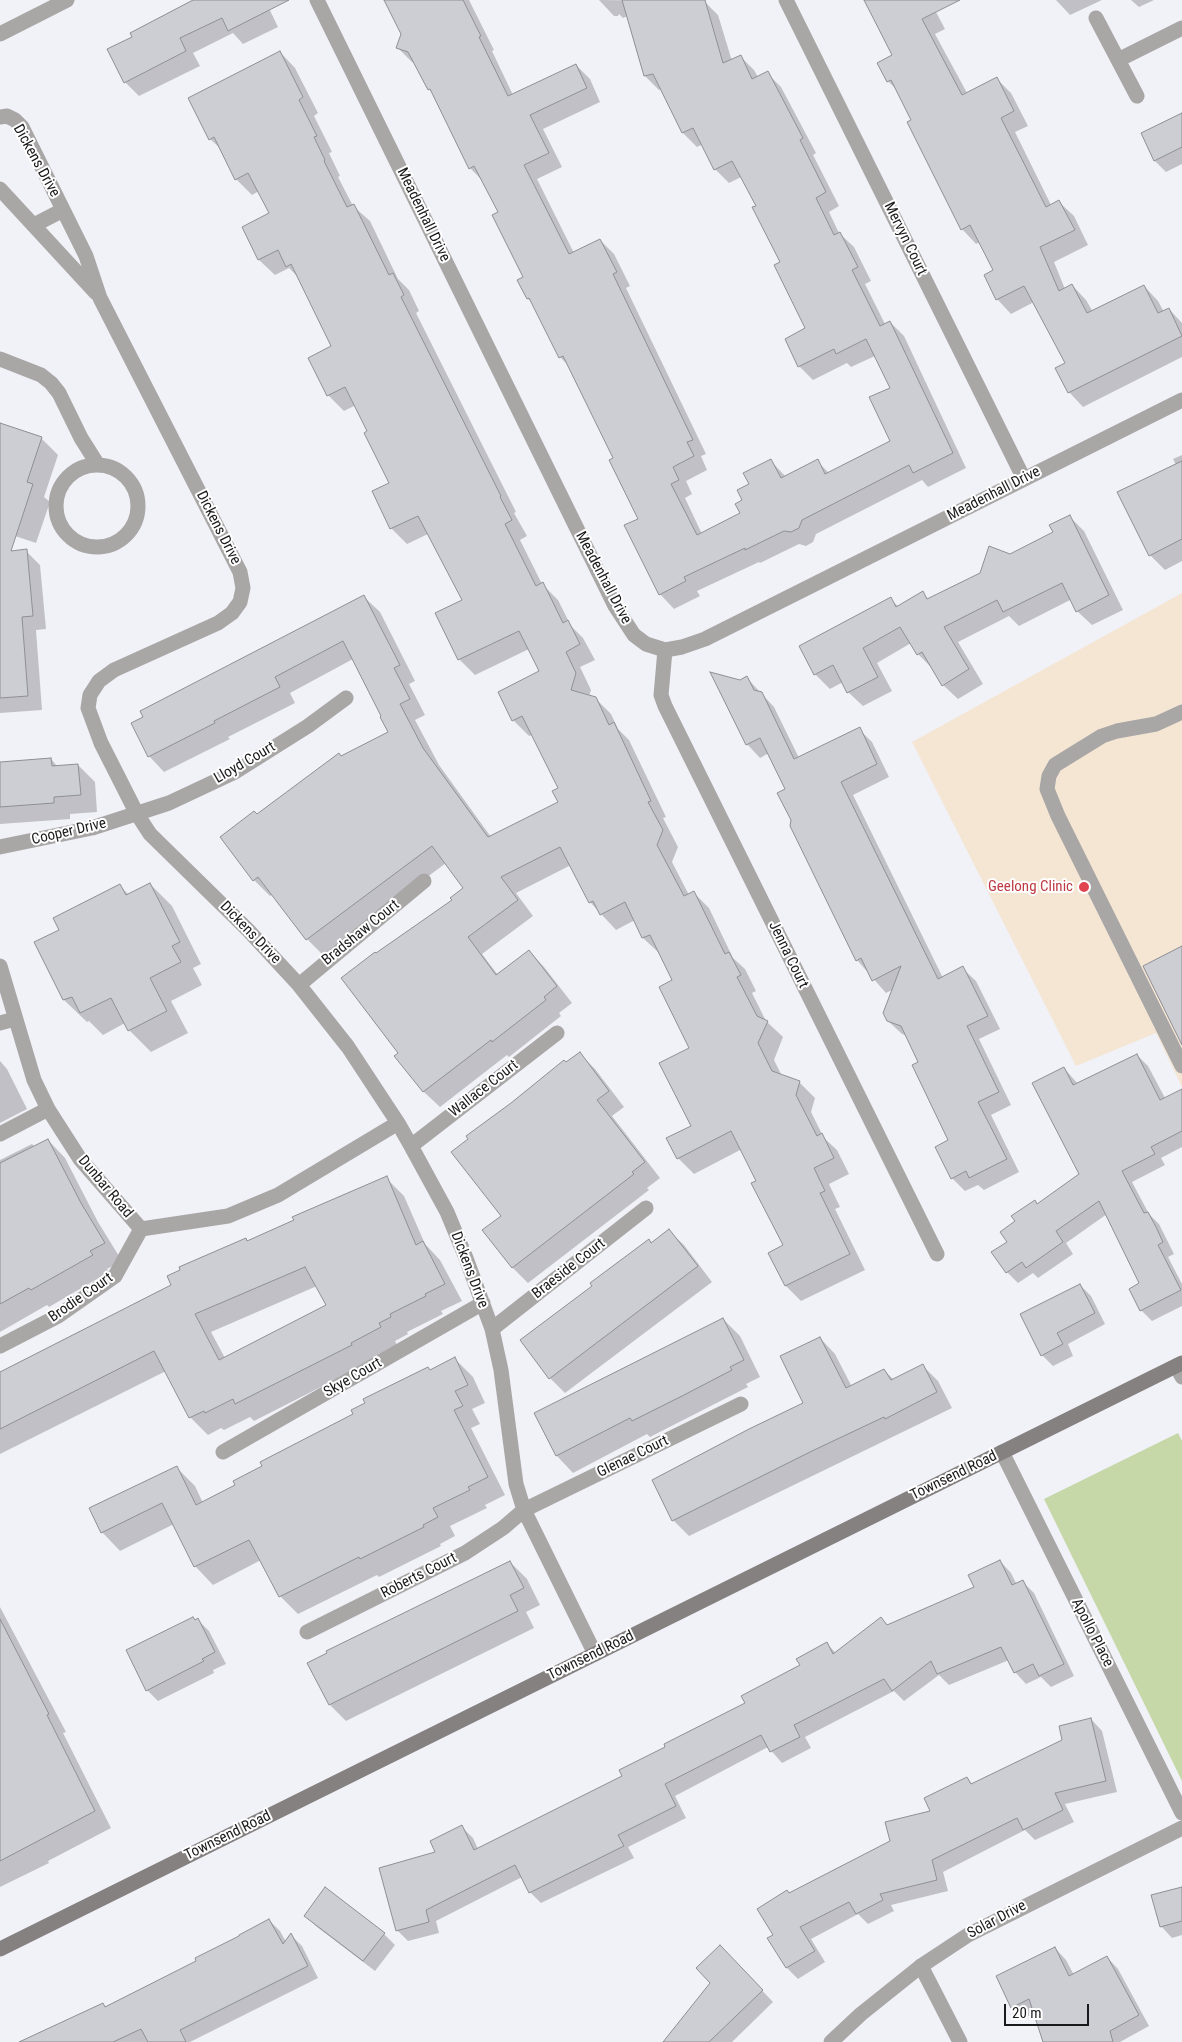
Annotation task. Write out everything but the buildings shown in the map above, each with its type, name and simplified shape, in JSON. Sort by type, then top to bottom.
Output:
[{"type":"main road","name":"Townsend Road","points":[[0,1949],[1002,1452],[1180,1368]]},
{"type":"street","points":[[0,34],[67,0]]},
{"type":"street","name":"Meadenhall Drive","points":[[317,0],[615,606],[634,635],[646,644],[665,650],[682,647],[705,639],[1182,400]]},
{"type":"street","name":"Mervyn Court","points":[[786,0],[1024,479]]},
{"type":"street","points":[[1096,18],[1137,96]]},
{"type":"street","points":[[1118,60],[1182,28]]},
{"type":"street","name":"Dickens Drive","points":[[0,117],[7,116],[15,120],[22,127],[86,256],[100,298],[240,572],[243,588],[240,602],[232,613],[218,623],[114,670],[99,681],[90,694],[88,708],[101,744],[137,814],[150,834],[248,930],[299,985],[348,1047],[398,1122],[447,1212],[492,1329],[501,1370],[516,1484],[524,1510],[596,1654]]},
{"type":"street","name":"Dickens Drive","points":[[0,189],[100,298]]},
{"type":"street","points":[[34,225],[63,210]]},
{"type":"street","points":[[0,360],[41,375],[52,382],[81,438],[98,465],[113,468],[126,476],[131,483],[137,497],[138,512],[133,526],[123,538],[109,545],[93,547],[71,538],[60,524],[56,508],[59,492],[68,478],[82,468],[98,465]]},
{"type":"street","name":"Jenna Court","points":[[665,650],[661,695],[665,706],[937,1254]]},
{"type":"street","name":"Lloyd Court","points":[[137,814],[169,803],[235,772],[308,726],[346,698]]},
{"type":"street","points":[[1182,712],[1156,724],[1117,731],[1095,740],[1055,765],[1049,776],[1047,789],[1058,816],[1182,1066]]},
{"type":"street","name":"Cooper Drive","points":[[0,847],[92,828],[137,814]]},
{"type":"street","name":"Bradshaw Court","points":[[299,985],[424,881]]},
{"type":"street","name":"Dunbar Road","points":[[0,966],[34,1080],[48,1108],[80,1159],[141,1229],[228,1216],[270,1199],[398,1122]]},
{"type":"street","points":[[0,1023],[15,1019]]},
{"type":"street","name":"Wallace Court","points":[[411,1146],[557,1033]]},
{"type":"street","points":[[0,1134],[48,1108]]},
{"type":"street","name":"Braeside Court","points":[[492,1329],[646,1208]]},
{"type":"street","name":"Brodie Court","points":[[0,1346],[58,1316],[115,1276],[141,1229]]},
{"type":"street","name":"Skye Court","points":[[223,1452],[483,1303]]},
{"type":"street","name":"Glenae Court","points":[[524,1510],[741,1404]]},
{"type":"street","name":"Apollo Place","points":[[1002,1452],[1182,1813]]},
{"type":"street","name":"Roberts Court","points":[[307,1632],[465,1553],[503,1528],[524,1510]]},
{"type":"street","name":"Solar Drive","points":[[831,2042],[861,2014],[921,1966],[968,1935],[1182,1828]]},
{"type":"street","points":[[921,1966],[960,2042]]},
{"type":"shaded area","name":"Geelong Clinic","points":[[1182,593],[1182,1087],[1156,1033],[1076,1066],[912,742]]},
{"type":"green space","points":[[1178,1433],[1182,1441],[1182,1781],[1044,1499]]},
{"type":"place","name":"Geelong Clinic","points":[[1084,887]]}]
